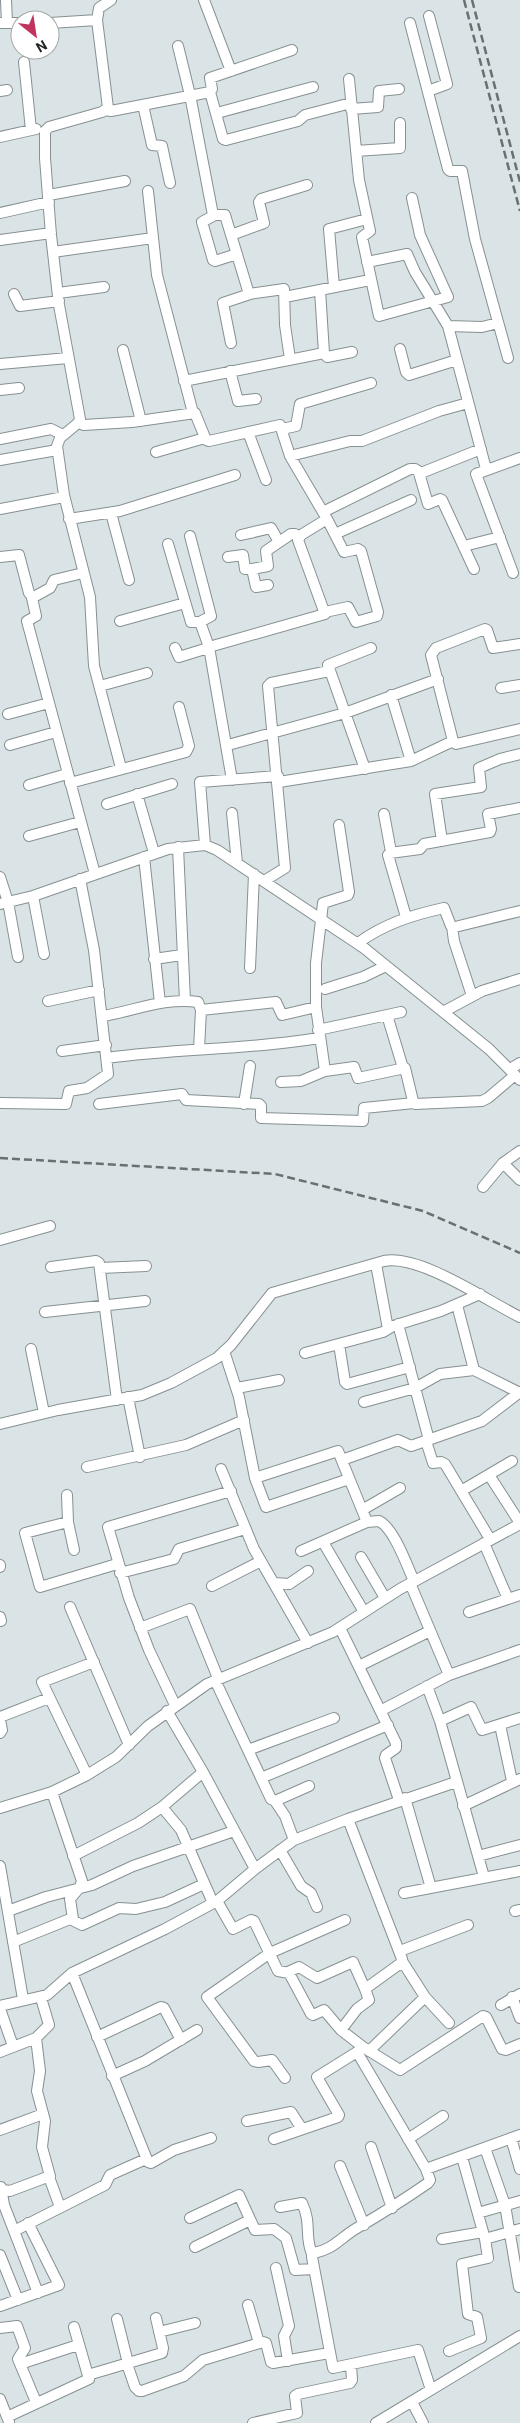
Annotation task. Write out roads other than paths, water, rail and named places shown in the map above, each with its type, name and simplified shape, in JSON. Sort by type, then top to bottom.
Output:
[{"type":"street","points":[[4,23],[6,0]]},
{"type":"street","points":[[204,0],[231,71]]},
{"type":"street","points":[[104,2],[97,20],[108,106],[106,110]]},
{"type":"street","points":[[428,91],[447,84],[429,16]]},
{"type":"street","points":[[60,22],[97,20]]},
{"type":"street","points":[[410,23],[448,169],[450,171],[462,171],[475,238],[508,358]]},
{"type":"street","points":[[178,46],[190,95],[213,216]]},
{"type":"street","points":[[292,50],[210,78],[212,88],[210,92],[223,139],[226,140],[298,121],[305,115],[351,106],[378,107],[378,92],[399,89]]},
{"type":"street","points":[[24,62],[31,130]]},
{"type":"street","points":[[349,79],[359,180],[370,230],[362,236],[379,316],[447,298],[448,295],[417,227],[412,198]]},
{"type":"street","points":[[217,113],[313,87]]},
{"type":"street","points":[[0,136],[46,129],[106,110],[111,111],[210,92]]},
{"type":"street","points":[[143,105],[152,146],[160,145],[162,147],[170,183]]},
{"type":"street","points":[[356,151],[400,148],[400,123]]},
{"type":"street","points":[[46,129],[45,158],[58,297],[80,419],[57,442],[57,450],[64,497],[90,596],[92,652],[121,768]]},
{"type":"street","points":[[0,213],[124,181]]},
{"type":"street","points":[[231,235],[264,223],[259,202],[261,199],[307,185]]},
{"type":"street","points":[[148,191],[157,275],[193,413],[196,414],[205,438],[209,442],[278,425],[282,429],[290,456],[325,515],[344,553],[358,549],[361,551],[378,614],[356,622],[348,607],[325,612],[323,615],[179,657],[175,648]]},
{"type":"street","points":[[237,254],[213,260],[202,222],[213,216],[225,215],[250,294]]},
{"type":"street","points":[[334,287],[329,229],[367,219]]},
{"type":"street","points":[[0,240],[51,232]]},
{"type":"street","points":[[53,252],[153,238]]},
{"type":"street","points":[[367,262],[406,253],[415,272],[448,326],[486,469]]},
{"type":"street","points":[[285,297],[370,280]]},
{"type":"street","points":[[14,294],[20,306],[104,287]]},
{"type":"street","points":[[231,343],[223,303],[250,294],[283,288],[285,297],[285,325],[290,359]]},
{"type":"street","points":[[320,290],[324,353],[327,357],[352,352]]},
{"type":"street","points":[[448,326],[482,327],[498,323]]},
{"type":"street","points":[[400,349],[406,372],[409,374],[457,360]]},
{"type":"street","points":[[123,350],[141,421]]},
{"type":"street","points":[[184,381],[324,353]]},
{"type":"street","points":[[0,364],[68,358]]},
{"type":"street","points":[[230,371],[238,401],[256,399]]},
{"type":"street","points":[[282,429],[296,426],[300,404],[371,383]]},
{"type":"street","points":[[0,390],[19,388]]},
{"type":"street","points":[[290,456],[350,440],[362,441],[439,411],[468,403]]},
{"type":"street","points":[[78,423],[84,425],[141,421],[193,413]]},
{"type":"street","points":[[0,439],[51,429],[63,435]]},
{"type":"street","points":[[248,432],[266,480]]},
{"type":"street","points":[[156,452],[205,438]]},
{"type":"street","points":[[419,473],[481,449]]},
{"type":"street","points":[[0,460],[57,450]]},
{"type":"street","points":[[513,573],[476,474],[520,458]]},
{"type":"street","points":[[299,538],[325,515],[410,469],[415,469],[419,473],[428,504],[440,499],[442,500],[474,568]]},
{"type":"street","points":[[69,519],[111,513],[235,475]]},
{"type":"street","points":[[0,508],[64,497]]},
{"type":"street","points":[[335,534],[411,500]]},
{"type":"street","points":[[111,513],[129,580]]},
{"type":"street","points":[[241,535],[271,528],[279,542]]},
{"type":"street","points":[[228,557],[242,555],[245,569],[268,566],[265,551],[294,534],[299,538],[325,612]]},
{"type":"street","points":[[168,544],[190,622],[200,622],[211,616],[190,536]]},
{"type":"street","points":[[464,546],[500,537]]},
{"type":"street","points":[[0,557],[19,555],[29,593],[33,597],[36,616],[27,620],[68,779],[95,874]]},
{"type":"street","points":[[252,569],[256,587],[268,585]]},
{"type":"street","points":[[33,597],[49,589],[54,580],[83,573]]},
{"type":"street","points":[[120,621],[185,603]]},
{"type":"street","points":[[200,622],[208,647],[228,745],[232,780]]},
{"type":"street","points":[[520,644],[493,648],[485,629],[441,646],[433,650],[431,655],[453,741],[458,744],[520,729]]},
{"type":"street","points":[[365,770],[329,671],[329,663],[371,648]]},
{"type":"street","points":[[264,881],[285,868],[269,684],[329,671]]},
{"type":"street","points":[[100,686],[147,673]]},
{"type":"street","points":[[228,745],[345,713],[438,679]]},
{"type":"street","points":[[501,688],[520,685]]},
{"type":"street","points":[[391,695],[411,761]]},
{"type":"street","points":[[8,714],[48,703]]},
{"type":"street","points":[[29,785],[121,768],[186,752],[189,746],[180,707]]},
{"type":"street","points":[[10,746],[56,732]]},
{"type":"street","points":[[205,845],[199,783],[278,779],[365,770],[411,761],[453,741]]},
{"type":"street","points":[[442,841],[434,794],[481,787],[479,768],[500,759],[520,754]]},
{"type":"street","points":[[107,804],[172,784]]},
{"type":"street","points":[[137,794],[149,855],[154,959],[160,1003]]},
{"type":"street","points":[[391,852],[420,849],[424,844],[490,832],[492,829],[488,814],[520,808]]},
{"type":"street","points":[[232,813],[238,863]]},
{"type":"street","points":[[384,814],[391,852],[388,855],[406,917]]},
{"type":"street","points":[[29,836],[80,822]]},
{"type":"street","points":[[325,1071],[316,1008],[320,918],[323,902],[348,895],[349,892],[340,825]]},
{"type":"street","points":[[4,903],[33,896],[149,855],[178,847],[205,845],[238,863],[358,943],[489,1049],[515,1075]]},
{"type":"street","points":[[178,847],[185,1001]]},
{"type":"street","points":[[250,968],[254,874]]},
{"type":"street","points":[[0,877],[4,903],[18,957]]},
{"type":"street","points":[[0,1103],[67,1104],[69,1090],[88,1088],[107,1075],[103,1016],[80,879]]},
{"type":"street","points":[[33,896],[44,954]]},
{"type":"street","points":[[358,943],[376,930],[406,917],[445,908],[472,996]]},
{"type":"street","points":[[452,926],[520,910]]},
{"type":"street","points":[[154,959],[182,955]]},
{"type":"street","points":[[325,989],[363,977],[386,966]]},
{"type":"street","points":[[443,1012],[472,996],[520,979]]},
{"type":"street","points":[[48,1001],[99,990]]},
{"type":"street","points":[[103,1016],[160,1003],[198,1002],[201,1010],[199,1049]]},
{"type":"street","points":[[201,1010],[276,1002],[282,1015],[316,1008]]},
{"type":"street","points":[[107,1058],[199,1049],[262,1047],[401,1012]]},
{"type":"street","points":[[387,1015],[403,1068],[406,1069],[414,1103]]},
{"type":"street","points":[[62,1051],[106,1046]]},
{"type":"street","points":[[99,1104],[182,1094],[186,1100],[261,1105],[261,1118],[363,1121],[364,1108],[414,1103],[482,1101],[515,1075],[520,1063]]},
{"type":"street","points":[[244,1104],[250,1066]]},
{"type":"street","points":[[281,1082],[304,1081],[325,1071],[354,1066],[358,1078],[403,1068]]},
{"type":"street","points":[[483,1187],[503,1164],[520,1150]]},
{"type":"street","points":[[503,1164],[520,1180]]},
{"type":"street","points":[[0,1240],[50,1226]]},
{"type":"street","points":[[0,1424],[44,1413],[117,1400],[171,1383],[216,1358],[224,1351],[272,1293],[395,1260],[420,1266],[480,1294],[520,1317]]},
{"type":"street","points":[[51,1267],[96,1261],[100,1263],[117,1400]]},
{"type":"street","points":[[376,1264],[388,1329]]},
{"type":"street","points":[[100,1268],[146,1266]]},
{"type":"street","points":[[305,1353],[388,1329],[457,1305],[480,1294]]},
{"type":"street","points":[[45,1312],[145,1301]]},
{"type":"street","points":[[457,1305],[474,1370]]},
{"type":"street","points":[[398,1324],[433,1463],[441,1462],[445,1464],[461,1491],[487,1541],[508,1599]]},
{"type":"street","points":[[339,1344],[345,1382],[347,1384],[410,1367]]},
{"type":"street","points":[[31,1349],[44,1413]]},
{"type":"street","points":[[224,1351],[244,1420],[255,1478],[265,1506],[268,1508],[349,1479]]},
{"type":"street","points":[[342,1460],[398,1440],[411,1446],[482,1421],[520,1393],[474,1370],[440,1374],[415,1388],[364,1402]]},
{"type":"street","points":[[236,1388],[279,1380]]},
{"type":"street","points":[[128,1397],[140,1457]]},
{"type":"street","points":[[87,1468],[186,1445],[244,1420]]},
{"type":"street","points":[[255,1478],[336,1451],[342,1460],[367,1522]]},
{"type":"street","points":[[461,1491],[512,1462]]},
{"type":"street","points":[[221,1469],[245,1530],[308,1643]]},
{"type":"street","points":[[0,1808],[52,1792],[87,1776],[116,1757],[171,1708],[216,1679],[308,1643],[340,1628],[412,1582],[520,1523],[489,1475]]},
{"type":"street","points":[[362,1510],[400,1488]]},
{"type":"street","points":[[230,1491],[109,1526],[108,1529],[119,1568],[140,1628],[171,1708],[255,1869]]},
{"type":"street","points":[[68,1495],[68,1522],[74,1550]]},
{"type":"street","points":[[301,1551],[367,1522],[378,1521],[387,1528],[412,1582],[449,1675]]},
{"type":"street","points":[[68,1522],[25,1533],[40,1587],[119,1568],[174,1559],[179,1549],[245,1530]]},
{"type":"street","points":[[323,1542],[364,1612]]},
{"type":"street","points":[[361,1557],[385,1598]]},
{"type":"street","points":[[212,1586],[261,1561]]},
{"type":"street","points":[[275,1583],[288,1584],[308,1571]]},
{"type":"street","points":[[469,1612],[520,1595]]},
{"type":"street","points":[[70,1607],[129,1745]]},
{"type":"street","points":[[140,1628],[190,1609],[216,1679],[271,1799],[275,1801],[285,1816],[294,1840]]},
{"type":"street","points":[[340,1628],[382,1710],[397,1746],[385,1758],[402,1799],[431,1888]]},
{"type":"street","points":[[359,1666],[430,1631]]},
{"type":"street","points":[[382,1710],[449,1675],[520,1650]]},
{"type":"street","points":[[87,1776],[42,1682],[94,1662]]},
{"type":"street","points":[[427,1686],[440,1721],[484,1877]]},
{"type":"street","points":[[0,1733],[2,1730],[0,1719],[50,1698]]},
{"type":"street","points":[[440,1721],[471,1707],[474,1709],[480,1729],[484,1730],[520,1718]]},
{"type":"street","points":[[248,1750],[334,1718]]},
{"type":"street","points":[[261,1778],[388,1725]]},
{"type":"street","points":[[463,1806],[516,1780],[500,1725]]},
{"type":"street","points":[[73,1856],[118,1835],[162,1807],[203,1772]]},
{"type":"street","points":[[13,2046],[0,2007],[23,1999],[41,1998],[72,1973],[165,1929],[215,1902],[294,1840],[402,1799],[456,1782]]},
{"type":"street","points":[[275,1801],[309,1786]]},
{"type":"street","points":[[52,1792],[82,1881],[80,1887],[70,1899],[73,1919],[80,1925],[84,1925],[119,1908],[136,1909],[165,1902],[204,1884]]},
{"type":"street","points":[[162,1807],[181,1830],[204,1884],[233,1929],[251,1920],[254,1921],[278,1971],[288,1972],[300,1967],[317,1978],[352,1962],[369,2000],[357,2009],[341,2030]]},
{"type":"street","points":[[348,1819],[400,1951],[402,1961],[425,1997],[449,2023]]},
{"type":"street","points":[[8,1911],[80,1887],[92,1885],[133,1866],[234,1831]]},
{"type":"street","points":[[478,1856],[520,1844]]},
{"type":"street","points":[[280,1850],[301,1886],[311,1893],[317,1907]]},
{"type":"street","points":[[0,1866],[23,1999]]},
{"type":"street","points":[[404,1893],[520,1871]]},
{"type":"street","points":[[13,1942],[73,1919]]},
{"type":"street","points":[[285,2078],[272,2060],[254,2061],[207,1998],[270,1954],[345,1920]]},
{"type":"street","points":[[400,1951],[468,1925]]},
{"type":"street","points":[[365,1989],[402,1961]]},
{"type":"street","points":[[288,1972],[312,2015],[324,2010],[341,2030],[363,2050],[400,2070],[483,2016],[502,2049],[506,2050],[520,2044]]},
{"type":"street","points":[[72,1973],[146,2159],[151,2163],[174,2150],[211,2138]]},
{"type":"street","points":[[501,2005],[516,1996],[520,2018]]},
{"type":"street","points":[[274,2138],[338,2116],[317,2077],[363,2050],[425,1997]]},
{"type":"street","points":[[0,2052],[36,2038],[49,2025],[41,1998]]},
{"type":"street","points":[[97,2037],[161,2007],[164,2008],[181,2040]]},
{"type":"street","points":[[112,2076],[145,2061],[197,2030]]},
{"type":"street","points":[[36,2038],[40,2071],[37,2091],[45,2124],[42,2147],[50,2171],[49,2177],[60,2207]]},
{"type":"street","points":[[312,2254],[329,2249],[430,2182],[426,2169],[408,2139],[363,2050]]},
{"type":"street","points":[[247,2121],[291,2112],[302,2129]]},
{"type":"street","points":[[0,2130],[43,2114]]},
{"type":"street","points":[[408,2139],[443,2116]]},
{"type":"street","points":[[426,2169],[515,2137],[520,2169]]},
{"type":"street","points":[[371,2147],[392,2208]]},
{"type":"street","points":[[485,2148],[505,2205],[519,2288]]},
{"type":"street","points":[[449,2351],[481,2338],[476,2317],[468,2314],[462,2266],[463,2264],[488,2258],[484,2235],[462,2157]]},
{"type":"street","points":[[14,2231],[105,2185],[108,2177],[113,2173],[146,2159]]},
{"type":"street","points":[[340,2166],[364,2224]]},
{"type":"street","points":[[0,2187],[6,2192],[49,2177]]},
{"type":"street","points":[[0,2187],[4,2205],[38,2293]]},
{"type":"street","points":[[190,2218],[239,2195],[255,2230],[274,2229],[287,2240],[295,2270],[314,2268]]},
{"type":"street","points":[[478,2213],[520,2200]]},
{"type":"street","points":[[280,2207],[303,2204],[309,2221],[307,2243],[312,2254],[333,2368],[418,2350],[431,2390]]},
{"type":"street","points":[[195,2247],[250,2220]]},
{"type":"street","points":[[0,2306],[59,2284],[28,2223]]},
{"type":"street","points":[[442,2239],[509,2232],[520,2229]]},
{"type":"street","points":[[0,2255],[3,2270],[18,2300]]},
{"type":"street","points":[[276,2268],[289,2326],[284,2336],[288,2360]]},
{"type":"street","points":[[248,2305],[259,2343]]},
{"type":"street","points":[[88,2375],[162,2353],[163,2348],[156,2318]]},
{"type":"street","points":[[116,2319],[135,2387],[139,2391],[184,2376],[203,2360],[259,2343],[265,2342],[272,2363],[329,2353]]},
{"type":"street","points":[[159,2332],[195,2323]]},
{"type":"street","points":[[0,2328],[19,2327],[25,2348],[18,2356],[36,2402]]},
{"type":"street","points":[[0,2399],[8,2420],[36,2402],[84,2383],[88,2379],[88,2375],[74,2327]]},
{"type":"street","points":[[376,2423],[520,2336]]},
{"type":"street","points":[[20,2364],[78,2345]]},
{"type":"street","points":[[253,2423],[297,2414],[295,2396],[298,2394],[350,2383],[352,2380],[351,2365]]},
{"type":"street","points":[[412,2402],[423,2423]]},
{"type":"railway","points":[[464,0],[520,211]]},
{"type":"railway","points":[[472,0],[520,182]]},
{"type":"railway","points":[[0,1158],[275,1174],[423,1211],[520,1253]]}]
